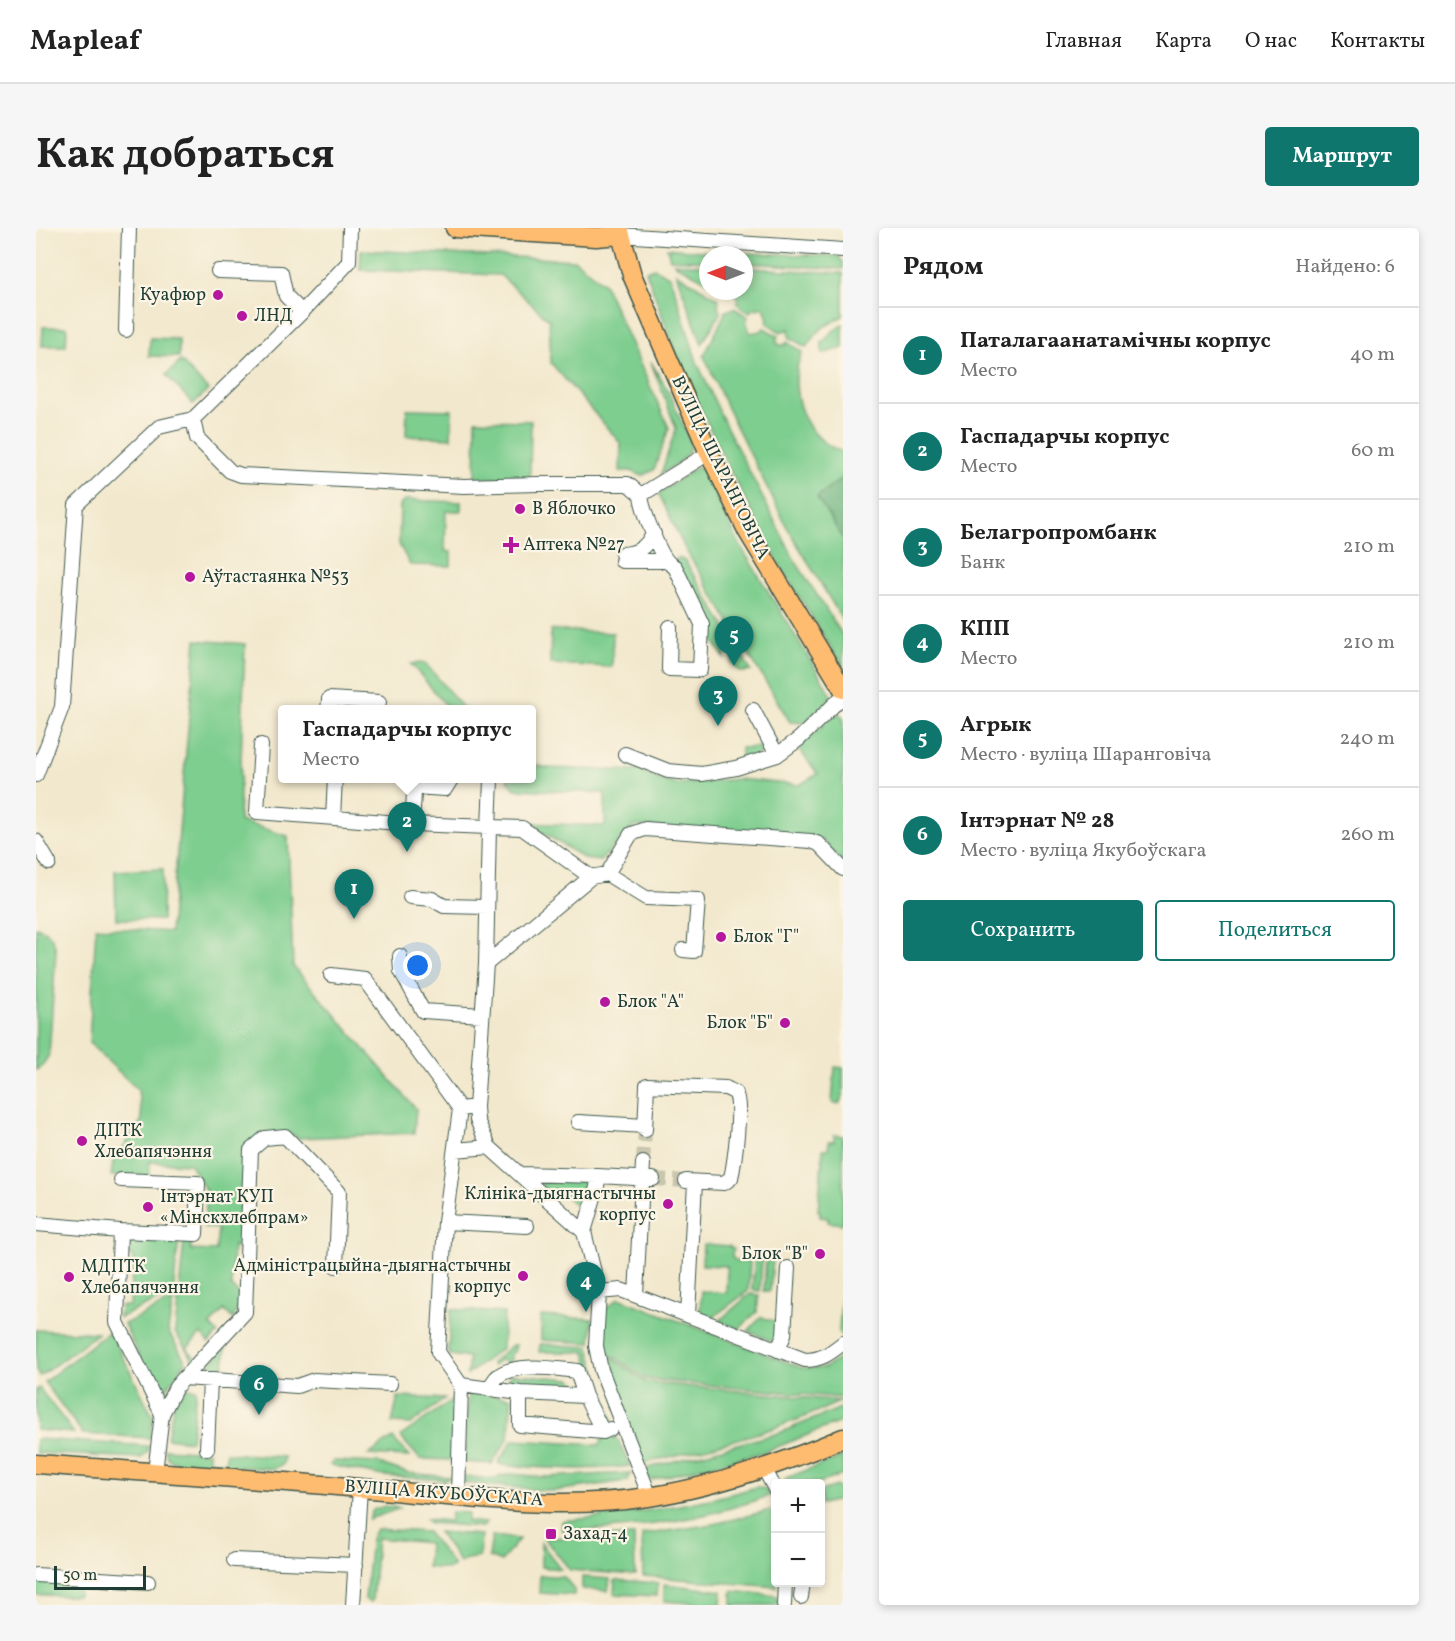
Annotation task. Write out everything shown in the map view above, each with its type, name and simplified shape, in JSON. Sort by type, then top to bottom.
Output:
[{"type":"main road","points":[[455,228],[596,237],[620,231]]},
{"type":"main road","name":"ВУЛІЦА ШАРАНГОВІЧА","points":[[620,231],[632,274],[652,324],[709,453],[748,532],[843,689]]},
{"type":"main road","name":"ВУЛІЦА ЯКУБОЎСКАГА","points":[[36,1464],[458,1496],[560,1502],[615,1501],[650,1497],[764,1468],[843,1438]]},
{"type":"street","points":[[126,330],[129,228]]},
{"type":"street","points":[[36,775],[62,707],[76,505],[159,427],[193,419],[302,312],[349,262],[350,228]]},
{"type":"street","points":[[620,231],[843,250]]},
{"type":"street","points":[[218,271],[281,273],[286,296],[302,312]]},
{"type":"street","points":[[193,419],[197,438],[230,471],[241,475],[492,491],[628,484],[641,495],[642,506],[654,534],[667,561],[675,567],[702,624],[700,670],[669,669],[670,627]]},
{"type":"street","points":[[641,495],[709,453]]},
{"type":"street","points":[[654,534],[642,550],[622,557],[667,561]]},
{"type":"street","points":[[625,754],[668,771],[702,774],[735,768],[777,755],[799,740],[843,696]]},
{"type":"street","points":[[328,705],[329,699],[379,702]]},
{"type":"street","points":[[753,710],[777,755]]},
{"type":"street","points":[[261,745],[257,812],[412,824],[522,828],[591,877]]},
{"type":"street","points":[[333,818],[335,783]]},
{"type":"street","points":[[412,824],[415,783],[445,789],[449,783]]},
{"type":"street","points":[[491,783],[486,964],[477,1120],[489,1147],[584,1232]]},
{"type":"street","points":[[607,874],[631,834],[645,829],[811,841],[819,844],[843,869]]},
{"type":"street","points":[[37,842],[49,863]]},
{"type":"street","points":[[486,964],[591,877],[607,874],[646,898],[698,900],[694,951],[683,950]]},
{"type":"street","points":[[410,897],[432,899],[444,906],[487,907]]},
{"type":"street","points":[[400,956],[400,971],[423,1011],[482,1015]]},
{"type":"street","points":[[331,975],[365,979],[460,1109],[446,1222],[438,1352],[461,1385],[458,1496]]},
{"type":"street","points":[[578,1122],[645,1128],[647,1085],[726,1088],[735,1093],[738,1100],[738,1117],[731,1178],[724,1183],[691,1181],[688,1316]]},
{"type":"street","points":[[460,1109],[476,1107]]},
{"type":"street","points":[[155,1472],[162,1414],[176,1387],[245,1312],[251,1150],[265,1138],[285,1136],[339,1192],[336,1266]]},
{"type":"street","points":[[454,1150],[489,1147]]},
{"type":"street","points":[[636,1296],[648,1179],[643,1163]]},
{"type":"street","points":[[519,1174],[648,1179]]},
{"type":"street","points":[[598,1176],[584,1232],[599,1292],[596,1346],[601,1370],[620,1424],[640,1467],[650,1497]]},
{"type":"street","points":[[36,1224],[196,1234],[198,1183],[121,1180]]},
{"type":"street","points":[[446,1222],[526,1226]]},
{"type":"street","points":[[120,1230],[117,1322],[162,1414]]},
{"type":"street","points":[[778,1350],[784,1335],[788,1268]]},
{"type":"street","points":[[599,1292],[621,1290],[805,1360],[826,1357],[843,1342]]},
{"type":"street","points":[[491,1389],[495,1380],[516,1368],[577,1371],[585,1396],[603,1432]]},
{"type":"street","points":[[184,1378],[297,1386],[314,1380],[390,1383]]},
{"type":"street","points":[[207,1449],[210,1380]]},
{"type":"street","points":[[461,1385],[520,1393],[585,1396]]},
{"type":"street","points":[[520,1393],[520,1425],[603,1432],[620,1424]]},
{"type":"street","points":[[764,1468],[771,1481]]},
{"type":"street","points":[[353,1605],[360,1488]]},
{"type":"street","points":[[234,1560],[356,1565]]},
{"type":"street","points":[[36,1575],[148,1582]]},
{"type":"street","points":[[784,1605],[785,1587]]},
{"type":"street","points":[[801,1597],[803,1587]]},
{"type":"green space","points":[[667,248],[699,251],[699,261],[670,259]]},
{"type":"green space","points":[[361,250],[575,260],[604,284],[669,428],[654,470],[642,476],[631,471],[620,471],[621,444],[551,363],[549,320],[500,275],[360,270]]},
{"type":"green space","points":[[753,253],[838,256],[843,262],[843,269],[753,264]]},
{"type":"green space","points":[[673,263],[699,264],[699,277]]},
{"type":"green space","points":[[654,268],[669,276],[697,362],[725,424],[794,559],[843,636],[843,667],[781,567],[726,463],[679,362],[646,271]]},
{"type":"green space","points":[[753,268],[843,273],[843,316],[822,328],[806,347],[789,337],[789,329],[780,332],[767,323],[764,307],[751,310],[749,313],[736,303],[753,300]]},
{"type":"green space","points":[[676,273],[699,287],[699,300],[719,300],[718,307],[721,312],[702,344]]},
{"type":"green space","points":[[734,308],[748,317],[746,321],[750,333],[761,331],[764,328],[778,336],[776,340],[779,345],[785,345],[787,342],[802,352],[796,381],[797,396],[802,411],[808,425],[817,436],[829,446],[843,452],[843,478],[817,497],[843,538],[843,621],[787,527],[727,408],[704,356],[726,311]]},
{"type":"green space","points":[[843,324],[843,348],[822,354],[822,343]]},
{"type":"green space","points":[[43,327],[67,327],[66,346],[42,346]]},
{"type":"green space","points":[[150,338],[179,339],[179,357],[149,356]]},
{"type":"green space","points":[[181,361],[208,390],[193,404],[166,375]]},
{"type":"green space","points":[[651,362],[668,391],[691,443],[684,457],[661,474],[676,428]]},
{"type":"green space","points":[[407,409],[452,410],[451,438],[406,436]]},
{"type":"green space","points":[[476,420],[531,421],[530,479],[475,478]]},
{"type":"green space","points":[[695,468],[702,469],[741,547],[831,694],[829,700],[804,723],[790,722],[685,549],[659,494]]},
{"type":"green space","points":[[843,478],[843,538],[817,497]]},
{"type":"green space","points":[[405,500],[461,502],[461,511],[446,511],[445,551],[451,552],[451,566],[410,565],[399,544],[400,505]]},
{"type":"green space","points":[[679,558],[685,561],[726,628],[725,659],[709,635],[709,625],[676,562]]},
{"type":"green space","points":[[551,630],[613,633],[612,667],[550,664]]},
{"type":"green space","points":[[196,640],[245,644],[239,821],[288,836],[293,966],[416,1109],[414,1133],[299,1138],[286,1132],[246,1153],[242,1251],[233,1245],[231,1286],[239,1294],[240,1303],[233,1319],[224,1310],[210,1325],[218,1333],[209,1343],[201,1334],[187,1348],[197,1360],[194,1362],[175,1332],[184,1241],[191,1242],[191,1250],[216,1251],[218,1228],[204,1228],[207,1193],[190,1164],[150,1162],[149,1177],[111,1176],[113,1162],[142,1120],[138,1090],[89,1043],[96,927],[170,932]]},
{"type":"green space","points":[[736,644],[751,671],[740,672],[732,663],[732,645]]},
{"type":"green space","points":[[425,663],[461,705],[446,705],[411,664]]},
{"type":"green space","points":[[837,714],[843,716],[843,863],[822,840],[634,826],[600,861],[585,859],[528,823],[605,826],[605,793],[515,789],[510,783],[536,783],[536,765],[547,768],[642,771],[659,780],[676,784],[738,779],[799,785],[818,774],[798,748]]},
{"type":"green space","points":[[763,747],[765,751],[741,762],[741,748]]},
{"type":"green space","points":[[163,869],[162,920],[116,919],[115,871]]},
{"type":"green space","points":[[36,927],[50,936],[56,951],[49,1055],[42,1066],[36,1070]]},
{"type":"green space","points":[[835,1067],[843,1068],[843,1097],[839,1104],[832,1102]]},
{"type":"green space","points":[[834,1135],[843,1136],[843,1224],[828,1222],[828,1218],[820,1217],[820,1211],[818,1211],[823,1149],[828,1149],[829,1141],[834,1141]]},
{"type":"green space","points":[[543,1181],[592,1181],[584,1215],[580,1218],[580,1209],[559,1190],[545,1190],[541,1183]]},
{"type":"green space","points":[[179,1239],[173,1293],[119,1318],[120,1306],[130,1306],[133,1256],[122,1255],[122,1241]]},
{"type":"green space","points":[[703,1244],[729,1246],[733,1249],[732,1257],[736,1261],[750,1261],[748,1291],[712,1318],[700,1314],[701,1291],[726,1293],[727,1266],[702,1265]]},
{"type":"green space","points":[[755,1259],[762,1259],[760,1291],[752,1290]]},
{"type":"green space","points":[[766,1260],[773,1260],[770,1291],[764,1291]]},
{"type":"green space","points":[[843,1272],[843,1336],[841,1336],[839,1332]]},
{"type":"green space","points":[[750,1294],[759,1295],[757,1312],[739,1329],[719,1321]]},
{"type":"green space","points":[[619,1298],[802,1368],[824,1368],[843,1356],[843,1398],[646,1379],[597,1345],[600,1313]]},
{"type":"green space","points":[[173,1300],[168,1331],[186,1362],[166,1389],[160,1392],[154,1388],[124,1324]]},
{"type":"green space","points":[[451,1309],[504,1313],[502,1348],[467,1375],[469,1358],[450,1355],[448,1351]]},
{"type":"green space","points":[[541,1316],[593,1319],[591,1343],[541,1340]]},
{"type":"green space","points":[[761,1317],[780,1323],[776,1343],[748,1331]]},
{"type":"green space","points":[[36,1330],[98,1333],[40,1376],[36,1371]]},
{"type":"green space","points":[[110,1331],[153,1417],[150,1438],[83,1434],[44,1382]]},
{"type":"green space","points":[[540,1344],[590,1347],[614,1424],[607,1426],[585,1352],[539,1352]]},
{"type":"green space","points":[[512,1345],[516,1345],[514,1352],[511,1353],[511,1360],[506,1364],[501,1359],[493,1366],[491,1363]]},
{"type":"green space","points":[[226,1346],[223,1377],[201,1374]]},
{"type":"green space","points":[[598,1348],[646,1382],[841,1401],[769,1430],[645,1463],[642,1461]]},
{"type":"green space","points":[[513,1374],[571,1379],[575,1382],[576,1388],[510,1384],[509,1376]]},
{"type":"green space","points":[[39,1388],[74,1433],[36,1430],[36,1390]]},
{"type":"green space","points":[[186,1388],[196,1389],[191,1441],[167,1438],[174,1403]]},
{"type":"green space","points":[[475,1393],[512,1398],[508,1439],[492,1464],[464,1462],[468,1397]]},
{"type":"green space","points":[[456,1395],[451,1460],[420,1459],[401,1436]]},
{"type":"green space","points":[[398,1397],[445,1399],[411,1424],[392,1423]]},
{"type":"green space","points":[[843,1407],[843,1421],[764,1452],[652,1480],[648,1478],[644,1469],[779,1433]]},
{"type":"green space","points":[[610,1435],[618,1440],[630,1466],[566,1469],[498,1463],[513,1440],[599,1445],[603,1438]]},
{"type":"green space","points":[[393,1438],[409,1457],[368,1455]]},
{"type":"green space","points":[[36,1439],[149,1446],[148,1451],[141,1458],[36,1453]]},
{"type":"green space","points":[[165,1449],[209,1452],[209,1461],[226,1462],[226,1453],[284,1457],[283,1464],[274,1469],[177,1463],[168,1458]]},
{"type":"green space","points":[[843,1456],[843,1475],[825,1481],[786,1478]]},
{"type":"green space","points":[[334,1461],[378,1463],[407,1473],[451,1477],[445,1480],[383,1476],[330,1465]]},
{"type":"green space","points":[[631,1473],[627,1481],[553,1491],[464,1483],[464,1476],[490,1479],[511,1474],[544,1477]]},
{"type":"green space","points":[[836,1486],[842,1492],[840,1500],[825,1503],[825,1490]]},
{"type":"green space","points":[[757,1487],[763,1488],[771,1495],[719,1511],[668,1522],[562,1531],[561,1521],[660,1508]]},
{"type":"green space","points":[[385,1506],[401,1508],[369,1519],[373,1510]]},
{"type":"green space","points":[[770,1510],[771,1587],[643,1576],[642,1535],[714,1524]]},
{"type":"green space","points":[[451,1512],[468,1513],[467,1521],[486,1523],[482,1527],[430,1523],[426,1519],[450,1521]]},
{"type":"green space","points":[[376,1529],[427,1532],[454,1566],[449,1569],[427,1567],[429,1543],[377,1538],[372,1601],[369,1602],[365,1599],[371,1539]]},
{"type":"green space","points":[[438,1532],[481,1535],[479,1557],[466,1559],[460,1563]]},
{"type":"green space","points":[[492,1536],[519,1539],[501,1562],[489,1557]]},
{"type":"green space","points":[[634,1536],[635,1575],[570,1570],[544,1538]]},
{"type":"green space","points":[[541,1543],[561,1569],[541,1567]]},
{"type":"green space","points":[[540,1575],[564,1577],[574,1589],[574,1595],[539,1593]]},
{"type":"green space","points":[[36,1577],[79,1578],[78,1596],[36,1595]]},
{"type":"green space","points":[[582,1577],[610,1579],[608,1591],[582,1589]]},
{"type":"green space","points":[[615,1580],[658,1583],[657,1596],[614,1594]]},
{"type":"green space","points":[[664,1584],[722,1591],[721,1605],[664,1601]]},
{"type":"green space","points":[[732,1591],[777,1596],[778,1605],[732,1605]]},
{"type":"tunnel","points":[[643,1163],[645,1130]]},
{"type":"tunnel","points":[[653,1179],[686,1181]]},
{"type":"place","name":"Куафюр","points":[[218,295]]},
{"type":"place","name":"ЛНД","points":[[242,316]]},
{"type":"place","name":"В Яблочко","points":[[520,509]]},
{"type":"place","name":"Аптека №27","points":[[511,545]]},
{"type":"place","name":"Аўтастаянка №53","points":[[190,577]]},
{"type":"place","name":"Агрык","points":[[734,666]]},
{"type":"place","name":"Белагропромбанк","points":[[718,726]]},
{"type":"place","name":"Гаспадарчы корпус","points":[[407,852]]},
{"type":"place","name":"Паталагаанатамічны корпус","points":[[354,919]]},
{"type":"place","name":"Блок \"Г\"","points":[[721,937]]},
{"type":"place","name":"Блок \"А\"","points":[[605,1002]]},
{"type":"place","name":"Блок \"Б\"","points":[[785,1023]]},
{"type":"place","name":"ДПТК Хлебапячэння","points":[[82,1141]]},
{"type":"place","name":"Клініка-дыягнастычны корпус","points":[[668,1204]]},
{"type":"place","name":"Інтэрнат КУП «Мінскхлебпрам»","points":[[148,1207]]},
{"type":"place","name":"Блок \"В\"","points":[[820,1254]]},
{"type":"place","name":"Адміністрацыйна-дыягнастычны корпус","points":[[523,1276]]},
{"type":"place","name":"МДПТК Хлебапячэння","points":[[69,1277]]},
{"type":"place","name":"КПП","points":[[586,1312]]},
{"type":"place","name":"Інтэрнат № 28","points":[[259,1415]]},
{"type":"place","name":"Захад-4","points":[[551,1534]]}]
